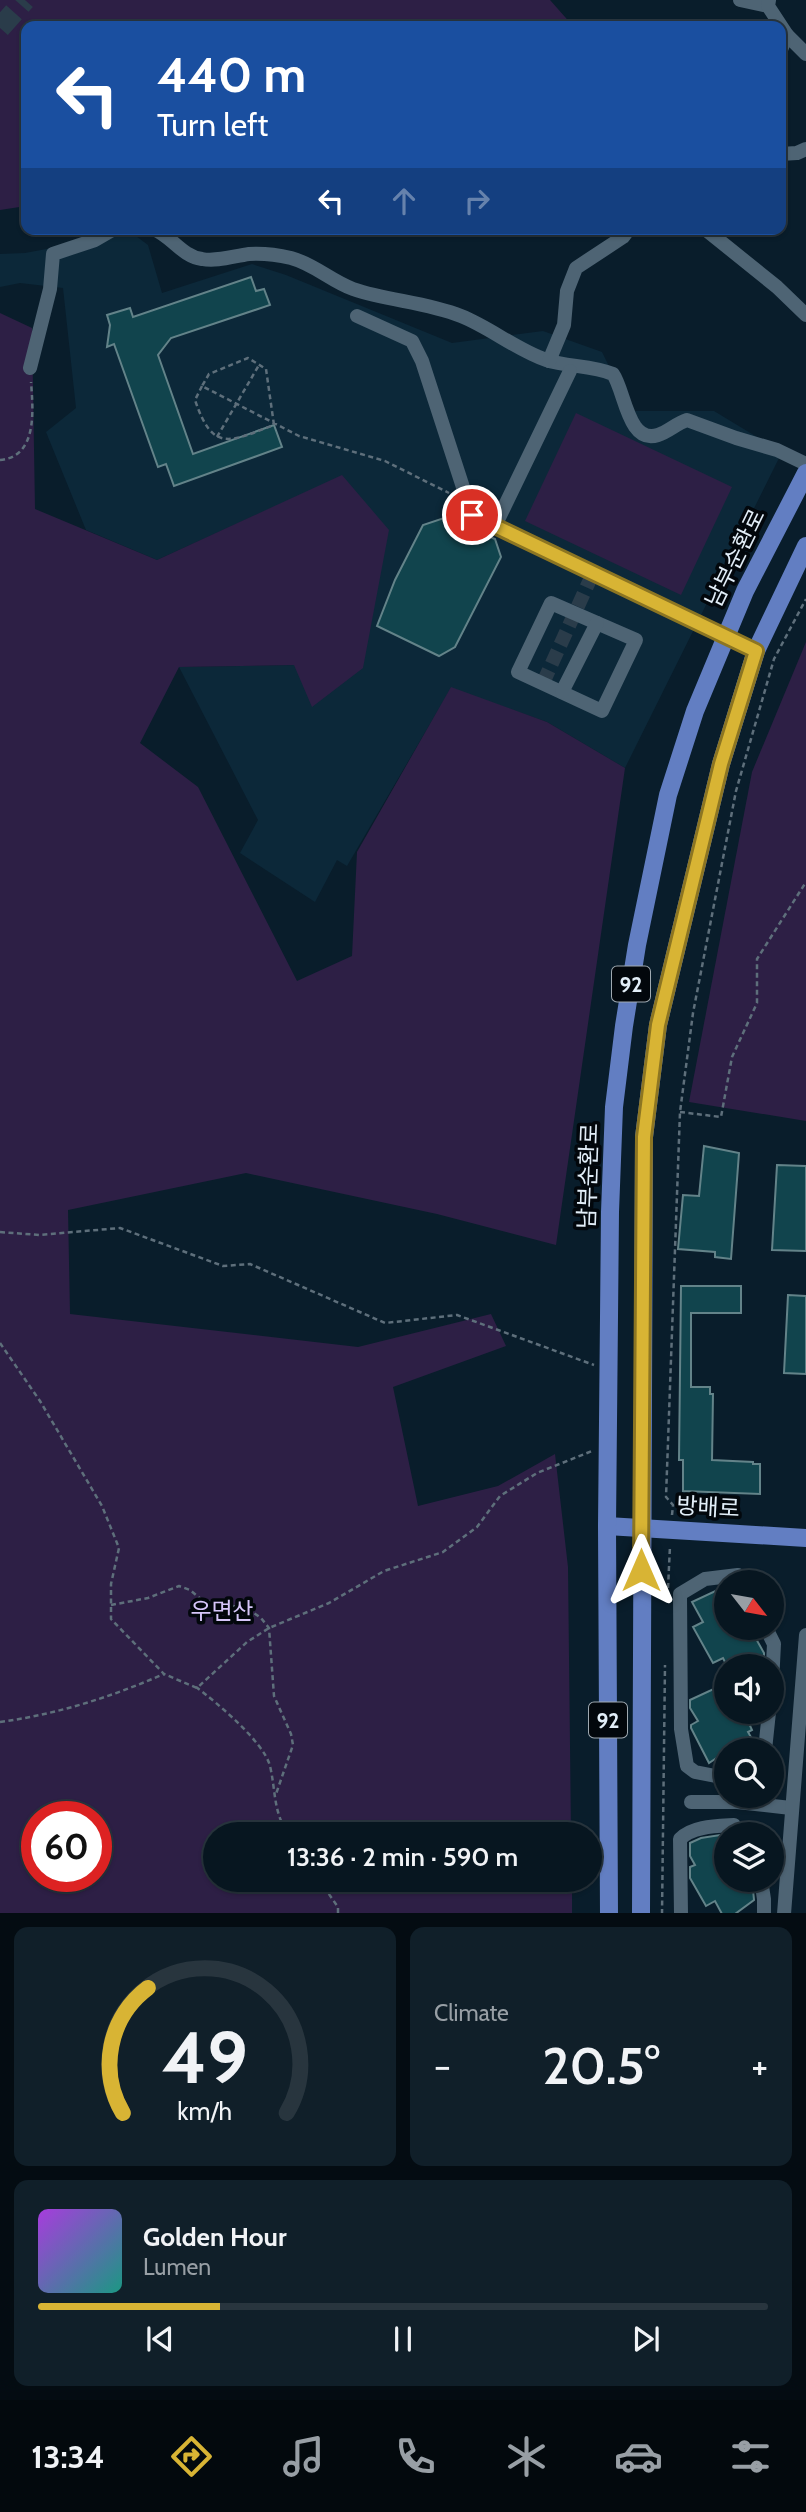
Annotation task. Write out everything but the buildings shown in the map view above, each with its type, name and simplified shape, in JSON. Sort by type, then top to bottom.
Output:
[{"type":"main road","name":"남부순환로","points":[[609,1913],[607,1526],[610,1212],[614,1107],[636,945],[668,795],[695,711],[725,634],[806,473]]},
{"type":"main road","name":"92","points":[[640,1913],[644,1137],[658,1025],[721,764],[756,651],[806,546]]},
{"type":"main road","name":"방배로","points":[[607,1526],[806,1538]]},
{"type":"street","points":[[740,0],[768,3],[779,21]]},
{"type":"street","points":[[787,34],[806,54]]},
{"type":"street","points":[[786,154],[806,149]]},
{"type":"street","points":[[30,368],[50,289],[53,254],[104,235]]},
{"type":"street","points":[[161,235],[188,254],[202,260],[270,254],[307,263],[332,280],[350,288],[432,306],[461,316],[482,325],[524,351],[550,361],[613,374],[618,381],[634,428],[646,435],[660,434],[681,422],[694,421],[736,438],[777,450],[806,464]]},
{"type":"street","points":[[550,361],[564,325],[566,291],[576,268],[624,235]]},
{"type":"street","points":[[712,235],[806,315]]},
{"type":"street","points":[[358,316],[412,341],[422,361],[472,515],[756,651]]},
{"type":"street","points":[[495,526],[570,371]]},
{"type":"street","points":[[551,603],[597,623],[636,640],[602,711],[518,672],[551,603]]},
{"type":"street","points":[[562,692],[597,623]]},
{"type":"street","points":[[714,1578],[705,1579],[680,1594],[681,1729],[687,1766],[695,1772],[714,1776]]},
{"type":"street","points":[[784,1913],[806,1635]]},
{"type":"street","points":[[691,1802],[714,1800]]},
{"type":"street","points":[[784,1807],[791,1808]]},
{"type":"street","points":[[681,1913],[680,1839],[685,1834],[714,1826]]},
{"type":"street","points":[[763,1892],[764,1913]]},
{"type":"path","points":[[248,358],[266,369],[274,425],[231,441],[217,437],[201,419],[195,401],[209,374],[248,358]]},
{"type":"path","points":[[217,437],[259,365]]},
{"type":"path","points":[[0,460],[13,456],[24,446],[31,433],[34,419],[30,368]]},
{"type":"path","points":[[202,386],[299,436],[385,461],[468,502]]},
{"type":"path","points":[[673,1506],[666,1497],[680,1112],[693,1013],[736,791],[774,659],[806,599]]},
{"type":"path","points":[[680,1112],[721,1117],[732,1057],[757,1003],[757,959],[806,882]]},
{"type":"path","points":[[0,1232],[38,1235],[120,1227],[223,1266],[250,1264],[385,1323],[457,1315],[608,1371]]},
{"type":"path","points":[[0,1343],[40,1401],[102,1506],[119,1548],[111,1584],[111,1619],[164,1674],[197,1688],[247,1732],[269,1763],[280,1822]]},
{"type":"path","points":[[197,1688],[247,1642],[269,1628],[329,1602],[384,1571],[443,1552],[477,1527],[500,1496],[537,1473],[608,1447]]},
{"type":"path","points":[[667,1596],[668,1570]]},
{"type":"path","points":[[111,1605],[148,1598],[179,1586],[190,1590],[202,1600],[214,1604],[233,1604],[248,1609],[261,1618],[269,1628],[274,1696],[291,1734],[293,1745],[275,1797]]},
{"type":"path","points":[[662,1913],[665,1661]]},
{"type":"path","points":[[0,1722],[85,1705],[164,1674]]},
{"type":"path","points":[[327,1892],[338,1907],[338,1913]]},
{"type":"shaded area","points":[[121,235],[135,235],[148,245],[162,293],[252,264],[286,275],[452,343],[543,331],[602,352],[631,411],[714,411],[782,452],[625,768],[547,722],[451,688],[347,866],[337,860],[315,902],[240,853],[258,820],[179,667],[295,665],[342,476],[157,560],[86,530],[46,432],[76,408],[63,288],[20,283],[0,287],[0,254],[25,253]]},
{"type":"green space","points":[[0,0],[550,0],[569,21],[21,21],[21,207],[0,210]]},
{"type":"green space","name":"우면산","points":[[0,313],[32,328],[35,509],[157,560],[342,475],[389,530],[363,668],[312,707],[294,665],[179,667],[140,743],[198,787],[297,981],[352,956],[357,852],[451,687],[547,722],[625,768],[556,1245],[437,1214],[246,1173],[68,1210],[70,1314],[358,1347],[491,1314],[506,1346],[393,1387],[418,1506],[498,1486],[555,1454],[568,1567],[571,1822],[203,1822],[203,1892],[572,1892],[572,1913],[0,1913]]},
{"type":"green space","points":[[576,413],[732,487],[681,595],[525,521]]},
{"type":"green space","points":[[806,642],[806,1121],[689,1102],[752,772]]},
{"type":"tunnel","points":[[0,28],[25,0]]},
{"type":"tunnel","points":[[543,683],[593,573]]},
{"type":"route","points":[[472,515],[756,651],[721,764],[658,1025],[644,1137],[641,1570]]}]
